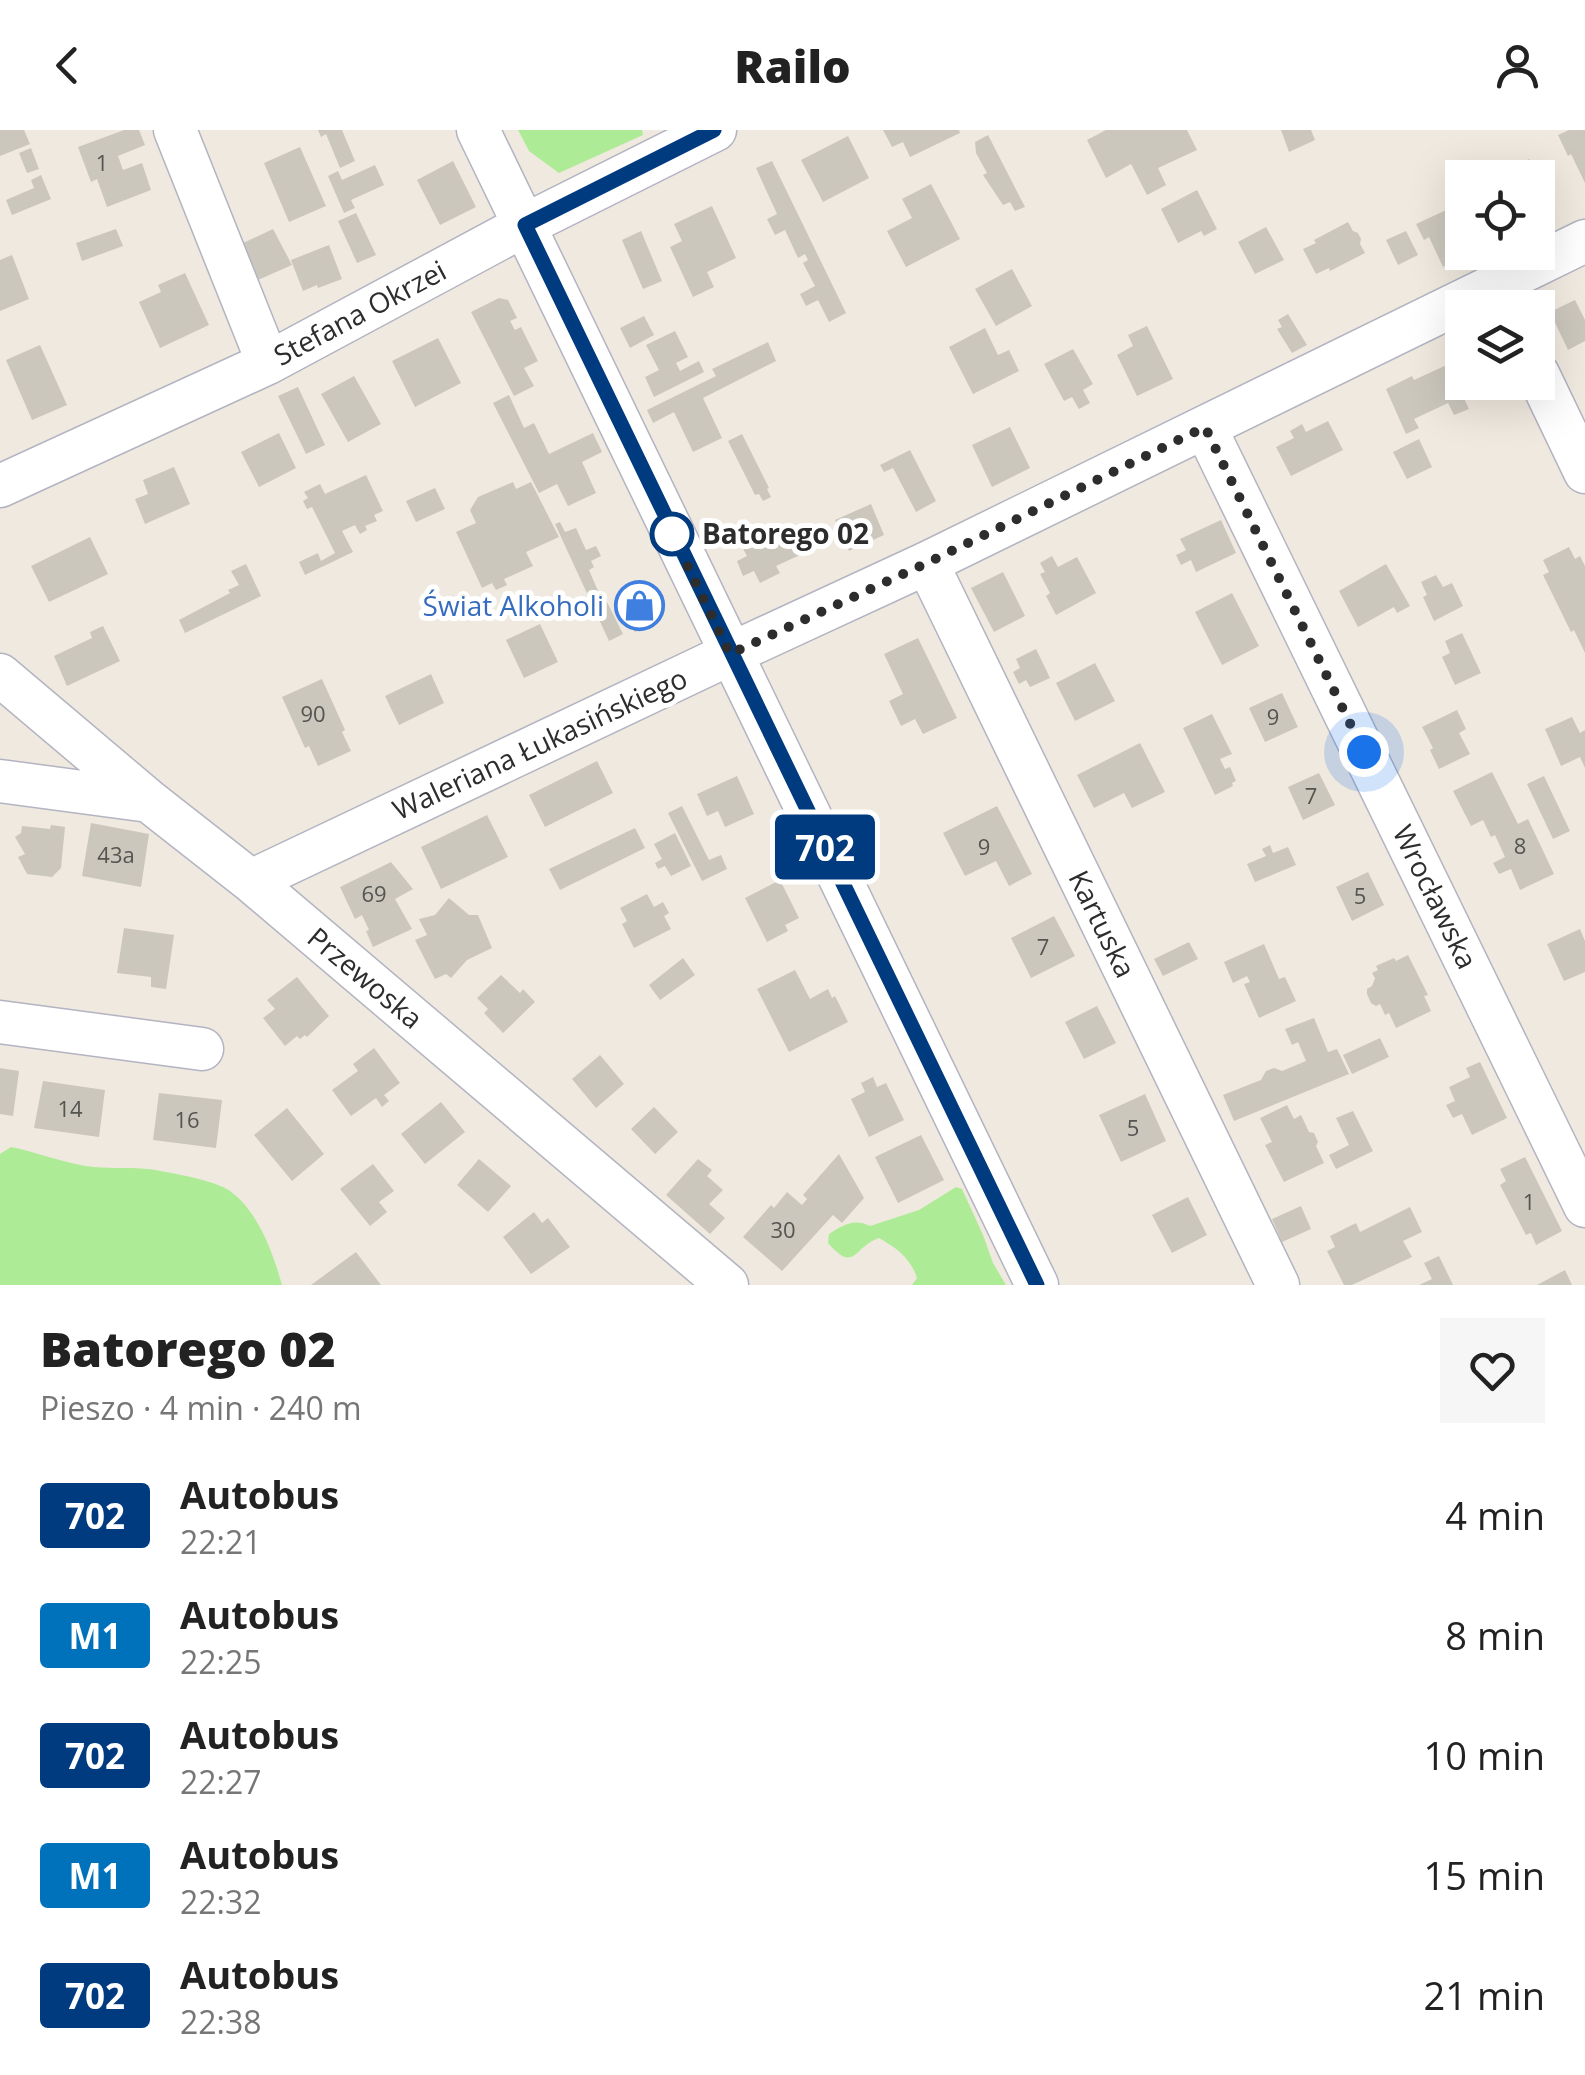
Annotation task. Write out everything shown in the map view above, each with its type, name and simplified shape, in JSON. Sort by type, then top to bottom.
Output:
[{"type":"street","points":[[175,130],[268,363]]},
{"type":"street","points":[[478,130],[1037,1285]]},
{"type":"street","name":"Stefana Okrzei","points":[[0,486],[268,363],[525,225],[714,130]]},
{"type":"street","name":"Waleriana Łukasińskiego","points":[[1509,290],[1585,241]]},
{"type":"street","name":"Waleriana Łukasińskiego","points":[[251,882],[927,563],[1205,427],[1445,320]]},
{"type":"street","points":[[1550,400],[1585,472]]},
{"type":"street","name":"Wrocławska","points":[[1205,427],[1585,1206]]},
{"type":"street","name":"Kartuska","points":[[927,563],[1278,1285]]},
{"type":"street","name":"Przewoska","points":[[0,675],[727,1285]]},
{"type":"street","points":[[0,781],[150,801]]},
{"type":"street","points":[[0,1022],[202,1049]]},
{"type":"green space","points":[[518,130],[642,130],[643,135],[559,173],[529,151]]},
{"type":"green space","points":[[11,1147],[77,1164],[148,1169],[223,1187],[240,1199],[256,1221],[282,1285],[0,1285],[0,1154]]},
{"type":"green space","points":[[956,1187],[962,1189],[1006,1285],[912,1285],[917,1278],[911,1265],[879,1238],[849,1257],[828,1243],[829,1234],[844,1225],[870,1226],[919,1210]]},
{"type":"building","points":[[0,130],[24,130],[30,144],[0,156]]},
{"type":"building","points":[[124,130],[139,130],[145,145],[118,156],[123,170],[142,163],[151,190],[107,207],[97,179],[91,182],[78,147]]},
{"type":"building","points":[[318,130],[342,130],[355,161],[340,168],[326,134],[321,137]]},
{"type":"building","points":[[883,130],[960,133],[910,157],[903,142],[892,147]]},
{"type":"building","points":[[1106,130],[1187,130],[1197,150],[1158,168],[1166,185],[1147,195],[1131,164],[1106,178],[1087,140]]},
{"type":"building","points":[[1281,130],[1311,130],[1315,140],[1289,152]]},
{"type":"building","points":[[1585,130],[1585,183],[1558,135]]},
{"type":"building","points":[[988,135],[1025,207],[1015,211],[1010,202],[1003,205],[983,175],[987,173],[976,153],[975,142]]},
{"type":"building","points":[[848,136],[869,178],[823,202],[801,160]]},
{"type":"building","points":[[300,147],[326,206],[289,222],[264,163]]},
{"type":"building","points":[[31,148],[39,169],[27,173],[19,153]]},
{"type":"building","points":[[453,161],[476,207],[440,225],[417,180]]},
{"type":"building","points":[[772,161],[846,313],[829,322],[818,300],[806,306],[800,294],[815,286],[803,263],[808,260],[805,254],[798,258],[785,230],[775,235],[767,219],[777,214],[756,168]]},
{"type":"building","points":[[375,165],[384,185],[351,200],[355,208],[344,213],[328,176],[338,171],[342,180]]},
{"type":"building","points":[[41,175],[51,199],[12,215],[6,200],[34,188],[31,180]]},
{"type":"building","points":[[931,184],[960,239],[906,267],[887,231],[912,218],[902,199]]},
{"type":"building","points":[[1197,190],[1217,229],[1204,236],[1201,231],[1178,243],[1161,209]]},
{"type":"building","points":[[712,206],[736,258],[707,272],[714,287],[693,297],[670,247],[682,241],[674,224]]},
{"type":"building","points":[[1445,211],[1445,266],[1429,237],[1424,240],[1416,224]]},
{"type":"building","points":[[356,213],[376,255],[357,263],[338,221]]},
{"type":"building","points":[[1348,222],[1358,233],[1365,253],[1316,274],[1303,249]]},
{"type":"building","points":[[1266,227],[1284,260],[1255,274],[1238,242]]},
{"type":"building","points":[[116,229],[123,246],[82,261],[76,243]]},
{"type":"building","points":[[273,229],[292,265],[251,283],[241,244]]},
{"type":"building","points":[[641,231],[662,281],[643,289],[622,240]]},
{"type":"building","points":[[1406,231],[1418,255],[1398,265],[1386,240]]},
{"type":"building","points":[[329,245],[342,279],[303,291],[291,260]]},
{"type":"building","points":[[12,255],[29,299],[0,311],[0,260]]},
{"type":"building","points":[[1012,269],[1032,306],[996,326],[975,289]]},
{"type":"building","points":[[185,273],[209,325],[160,348],[139,302],[161,292],[158,285]]},
{"type":"building","points":[[499,298],[508,300],[517,318],[510,321],[515,330],[521,327],[538,361],[524,368],[534,386],[514,396],[471,312]]},
{"type":"building","points":[[1575,300],[1585,320],[1585,341],[1568,350],[1555,323],[1555,310]]},
{"type":"building","points":[[1288,314],[1307,345],[1292,353],[1277,329],[1282,327],[1278,320]]},
{"type":"building","points":[[644,316],[654,335],[630,348],[620,328]]},
{"type":"building","points":[[1147,326],[1173,379],[1137,396],[1117,355],[1133,346],[1128,335]]},
{"type":"building","points":[[985,328],[998,355],[1009,350],[1019,371],[973,394],[949,347]]},
{"type":"building","points":[[675,331],[688,357],[676,363],[680,371],[699,361],[704,372],[654,397],[645,377],[659,370],[646,345]]},
{"type":"building","points":[[438,338],[461,383],[415,407],[392,361]]},
{"type":"building","points":[[768,342],[776,361],[703,398],[722,438],[693,452],[674,412],[653,423],[647,410],[716,376],[712,369]]},
{"type":"building","points":[[40,345],[67,405],[32,420],[6,360]]},
{"type":"building","points":[[1073,349],[1093,384],[1083,390],[1090,403],[1079,409],[1072,397],[1064,401],[1044,364]]},
{"type":"building","points":[[1445,366],[1445,400],[1465,400],[1469,409],[1454,415],[1448,403],[1414,419],[1419,428],[1406,434],[1386,389],[1412,376],[1414,380]]},
{"type":"building","points":[[354,376],[381,424],[348,442],[321,394]]},
{"type":"building","points":[[298,387],[325,445],[306,454],[278,396]]},
{"type":"building","points":[[509,395],[524,428],[534,423],[549,454],[593,433],[602,452],[582,462],[596,493],[568,506],[557,484],[539,493],[493,403]]},
{"type":"building","points":[[1328,421],[1343,450],[1291,476],[1276,447],[1294,438],[1290,431],[1302,424],[1306,432]]},
{"type":"building","points":[[1010,427],[1030,468],[992,487],[972,445]]},
{"type":"building","points":[[279,433],[296,468],[259,487],[241,452]]},
{"type":"building","points":[[742,434],[769,488],[771,497],[763,501],[759,494],[755,495],[728,441]]},
{"type":"building","points":[[1419,439],[1432,467],[1407,479],[1393,452]]},
{"type":"building","points":[[910,450],[936,501],[916,512],[893,468],[884,472],[880,465]]},
{"type":"building","points":[[174,467],[190,504],[145,524],[135,499],[148,494],[143,480]]},
{"type":"building","points":[[366,475],[383,511],[374,515],[377,521],[365,526],[367,530],[360,534],[355,525],[342,531],[353,552],[305,575],[299,562],[318,553],[321,561],[335,553],[312,507],[307,509],[304,492],[320,484],[325,494]]},
{"type":"building","points":[[513,482],[516,489],[531,482],[559,537],[526,552],[533,566],[504,579],[507,585],[496,590],[492,583],[482,588],[456,532],[476,523],[470,510],[478,497]]},
{"type":"building","points":[[435,488],[445,509],[416,522],[406,501]]},
{"type":"building","points":[[871,504],[884,535],[849,551],[835,520]]},
{"type":"building","points":[[1221,520],[1236,553],[1196,572],[1191,560],[1181,565],[1176,555],[1186,550],[1180,539]]},
{"type":"building","points":[[560,522],[565,532],[576,528],[586,550],[596,546],[601,556],[591,561],[594,567],[589,570],[623,634],[609,641],[555,524]]},
{"type":"building","points":[[786,524],[800,555],[776,566],[780,573],[760,583],[754,571],[743,576],[737,561],[747,556],[741,545]]},
{"type":"building","points":[[90,537],[108,574],[49,602],[31,566]]},
{"type":"building","points":[[1569,547],[1575,559],[1580,556],[1585,566],[1585,653],[1543,575],[1549,572],[1543,560]]},
{"type":"building","points":[[1052,556],[1058,567],[1077,557],[1096,593],[1056,615],[1040,574],[1045,572],[1040,563]]},
{"type":"building","points":[[246,564],[261,596],[185,633],[179,620],[230,593],[228,590],[239,585],[231,571]]},
{"type":"building","points":[[1386,564],[1410,606],[1397,613],[1394,607],[1358,627],[1339,591]]},
{"type":"building","points":[[1003,572],[1025,616],[994,632],[971,588]]},
{"type":"building","points":[[1436,575],[1443,587],[1452,583],[1463,606],[1434,621],[1421,582]]},
{"type":"building","name":"Świat Alkoholi","points":[[643,581],[661,619],[635,632],[616,594]]},
{"type":"building","points":[[1232,593],[1259,646],[1222,665],[1195,612]]},
{"type":"building","points":[[540,624],[558,662],[524,678],[506,640]]},
{"type":"building","points":[[103,626],[120,661],[67,686],[54,656],[92,638],[90,632]]},
{"type":"building","points":[[1462,633],[1481,673],[1455,685],[1442,657],[1450,653],[1445,641]]},
{"type":"building","points":[[918,638],[957,718],[923,734],[915,719],[901,726],[889,701],[903,694],[884,654]]},
{"type":"building","points":[[1036,649],[1050,678],[1030,687],[1026,680],[1019,684],[1013,672],[1020,668],[1016,659]]},
{"type":"building","points":[[1095,663],[1115,701],[1075,721],[1056,683]]},
{"type":"building","points":[[431,674],[444,703],[399,725],[385,696]]},
{"type":"building","points":[[322,679],[351,751],[318,766],[309,746],[305,748],[282,697]]},
{"type":"building","points":[[1282,693],[1298,727],[1265,742],[1249,708]]},
{"type":"building","points":[[1457,710],[1466,729],[1459,733],[1470,754],[1439,769],[1422,727]]},
{"type":"building","points":[[1212,714],[1232,754],[1220,759],[1225,769],[1230,767],[1236,781],[1215,795],[1183,728]]},
{"type":"building","points":[[1572,717],[1580,733],[1585,730],[1585,768],[1580,757],[1561,766],[1545,729]]},
{"type":"building","points":[[1140,743],[1165,792],[1132,808],[1124,793],[1094,808],[1077,775]]},
{"type":"building","points":[[597,761],[613,793],[545,827],[529,795]]},
{"type":"building","points":[[1492,772],[1518,824],[1528,819],[1554,874],[1520,890],[1511,869],[1499,874],[1493,863],[1505,857],[1495,835],[1491,837],[1483,820],[1471,826],[1453,791]]},
{"type":"building","points":[[1319,773],[1335,805],[1303,820],[1288,787]]},
{"type":"building","points":[[737,776],[754,814],[725,827],[718,811],[707,816],[697,794]]},
{"type":"building","points":[[1544,776],[1570,831],[1553,839],[1527,784]]},
{"type":"building","points":[[682,806],[709,860],[721,855],[727,869],[702,881],[668,813]]},
{"type":"building","points":[[997,806],[1032,874],[1009,886],[996,861],[965,876],[943,833]]},
{"type":"building","points":[[487,815],[508,857],[441,889],[421,847]]},
{"type":"building","points":[[91,823],[149,834],[141,887],[82,876]]},
{"type":"building","points":[[51,825],[65,827],[61,868],[52,877],[27,874],[18,857],[25,854],[15,837],[22,826],[50,829]]},
{"type":"building","points":[[635,828],[645,848],[560,890],[549,869]]},
{"type":"building","points":[[675,833],[691,866],[671,876],[665,866],[658,869],[655,863],[662,859],[654,844]]},
{"type":"building","points":[[1270,845],[1273,853],[1288,847],[1296,865],[1255,882],[1247,864],[1266,856],[1262,849]]},
{"type":"building","points":[[391,862],[413,889],[395,899],[412,929],[373,947],[362,915],[355,919],[340,887]]},
{"type":"building","points":[[1368,872],[1384,905],[1352,921],[1336,887]]},
{"type":"building","points":[[780,880],[799,918],[785,925],[788,931],[767,942],[745,898]]},
{"type":"building","points":[[647,894],[654,907],[663,902],[669,913],[664,916],[671,929],[634,948],[622,924],[627,921],[620,908]]},
{"type":"building","points":[[449,898],[469,915],[478,915],[492,948],[467,960],[451,978],[446,974],[435,979],[415,940],[427,935],[419,919],[435,915]]},
{"type":"building","points":[[1054,916],[1075,956],[1031,978],[1011,938]]},
{"type":"building","points":[[124,928],[174,935],[166,989],[151,987],[151,977],[117,973]]},
{"type":"building","points":[[1580,929],[1585,941],[1585,972],[1564,981],[1547,944]]},
{"type":"building","points":[[1189,942],[1198,959],[1163,976],[1154,959]]},
{"type":"building","points":[[1264,944],[1279,979],[1285,977],[1296,1001],[1259,1018],[1244,984],[1250,982],[1247,976],[1233,983],[1224,962]]},
{"type":"building","points":[[1408,955],[1428,995],[1424,996],[1431,1011],[1396,1028],[1380,1004],[1371,1003],[1367,989],[1372,986],[1376,966]]},
{"type":"building","points":[[683,958],[695,975],[660,1000],[649,985]]},
{"type":"building","points":[[795,970],[810,999],[828,989],[848,1022],[789,1052],[757,989]]},
{"type":"building","points":[[501,975],[535,1002],[503,1033],[484,1013],[488,1009],[477,998]]},
{"type":"building","points":[[297,977],[329,1016],[307,1037],[297,1036],[285,1046],[263,1018],[275,1009],[267,1000]]},
{"type":"building","points":[[1097,1006],[1116,1043],[1084,1059],[1065,1022]]},
{"type":"building","points":[[1314,1018],[1328,1052],[1337,1049],[1349,1074],[1234,1121],[1223,1095],[1261,1080],[1266,1071],[1282,1071],[1306,1061],[1298,1042],[1292,1045],[1285,1029]]},
{"type":"building","points":[[1380,1038],[1389,1057],[1352,1074],[1343,1055]]},
{"type":"building","points":[[374,1048],[400,1083],[384,1095],[389,1101],[382,1107],[376,1098],[351,1116],[332,1090],[358,1071],[353,1064]]},
{"type":"building","points":[[600,1055],[624,1084],[596,1108],[572,1079]]},
{"type":"building","points":[[1480,1062],[1507,1118],[1472,1135],[1462,1114],[1453,1118],[1446,1105],[1455,1101],[1449,1087],[1470,1077],[1466,1068]]},
{"type":"building","points":[[0,1068],[19,1071],[13,1116],[0,1114]]},
{"type":"building","points":[[873,1077],[877,1087],[886,1083],[904,1120],[869,1137],[851,1099],[865,1092],[861,1083]]},
{"type":"building","points":[[43,1081],[105,1090],[99,1137],[34,1128]]},
{"type":"building","points":[[159,1093],[222,1100],[216,1148],[153,1140]]},
{"type":"building","points":[[1145,1094],[1166,1141],[1121,1162],[1099,1115]]},
{"type":"building","points":[[441,1102],[465,1132],[425,1164],[401,1134]]},
{"type":"building","points":[[1287,1105],[1294,1119],[1301,1115],[1309,1132],[1314,1133],[1324,1163],[1284,1182],[1265,1145],[1272,1142],[1260,1118]]},
{"type":"building","points":[[654,1107],[678,1132],[655,1154],[631,1129]]},
{"type":"building","points":[[287,1108],[324,1154],[292,1181],[254,1135]]},
{"type":"building","points":[[1353,1111],[1373,1151],[1336,1169],[1329,1155],[1349,1145],[1336,1118]]},
{"type":"building","points":[[921,1135],[944,1180],[898,1203],[875,1157]]},
{"type":"building","points":[[839,1154],[864,1198],[842,1223],[833,1215],[782,1271],[743,1237],[787,1192],[802,1205],[807,1199],[803,1195]]},
{"type":"building","points":[[1525,1157],[1562,1231],[1536,1245],[1531,1233],[1526,1235],[1500,1185],[1506,1181],[1500,1169]]},
{"type":"building","points":[[479,1159],[511,1186],[488,1212],[457,1185]]},
{"type":"building","points":[[698,1159],[712,1170],[707,1176],[723,1190],[709,1204],[725,1218],[710,1234],[666,1195]]},
{"type":"building","points":[[373,1164],[394,1191],[379,1202],[387,1212],[370,1226],[340,1189]]},
{"type":"building","points":[[1188,1197],[1207,1235],[1172,1253],[1152,1215]]},
{"type":"building","points":[[1301,1206],[1311,1229],[1282,1242],[1272,1219]]},
{"type":"building","points":[[1410,1207],[1422,1232],[1403,1241],[1412,1257],[1352,1285],[1344,1285],[1327,1251],[1335,1247],[1330,1236],[1356,1223],[1360,1232]]},
{"type":"building","points":[[534,1212],[542,1223],[548,1218],[570,1247],[531,1274],[503,1237]]},
{"type":"building","points":[[356,1252],[381,1285],[311,1285]]},
{"type":"building","points":[[1439,1256],[1453,1285],[1419,1285],[1432,1279],[1424,1263]]},
{"type":"building","points":[[1565,1270],[1572,1285],[1537,1285]]},
{"type":"bus line","name":"702","points":[[714,130],[525,225],[1037,1285]]},
{"type":"place","name":"Batorego 02","points":[[672,534]]},
{"type":"place","name":"Świat Alkoholi","points":[[639,606]]},
{"type":"route","points":[[672,534],[730,654],[1205,427],[1364,752]]}]
